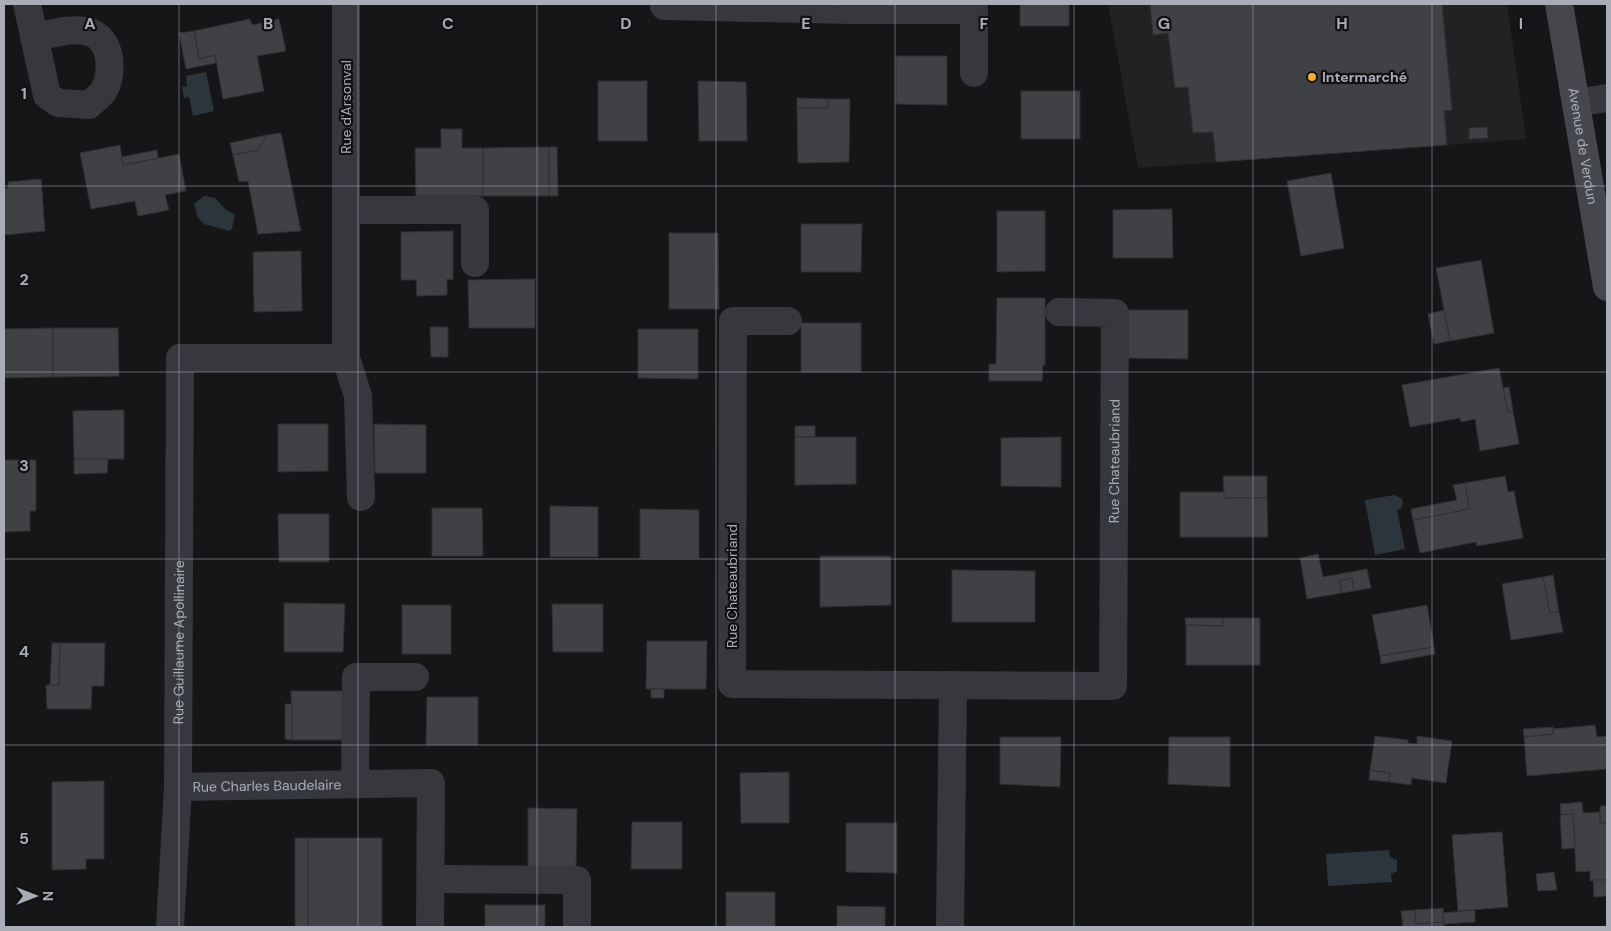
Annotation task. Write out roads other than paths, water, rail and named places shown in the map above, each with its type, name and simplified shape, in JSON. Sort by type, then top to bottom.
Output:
[{"type":"main road","name":"Avenue de Verdun","points":[[1559,4],[1607,287]]},
{"type":"street","points":[[27,4],[34,38]]},
{"type":"street","name":"Rue d'Arsonval","points":[[346,4],[346,358],[358,396],[361,497]]},
{"type":"street","points":[[664,6],[974,10],[974,74]]},
{"type":"street","points":[[1576,103],[1607,98]]},
{"type":"street","points":[[346,210],[475,210],[475,263]]},
{"type":"street","name":"Rue Chateaubriand","points":[[788,321],[733,321],[732,684],[1113,686],[1114,313],[1059,312]]},
{"type":"street","name":"Rue Guillaume Apollinaire","points":[[170,927],[178,787],[180,358],[346,358]]},
{"type":"street","name":"Rue Charles Baudelaire","points":[[355,784],[356,676],[415,677]]},
{"type":"street","points":[[950,927],[953,685]]},
{"type":"street","name":"Rue Charles Baudelaire","points":[[178,787],[431,783],[430,927]]},
{"type":"street","points":[[431,879],[577,880],[577,927]]},
{"type":"place","name":"Intermarché","points":[[1312,77]]}]
